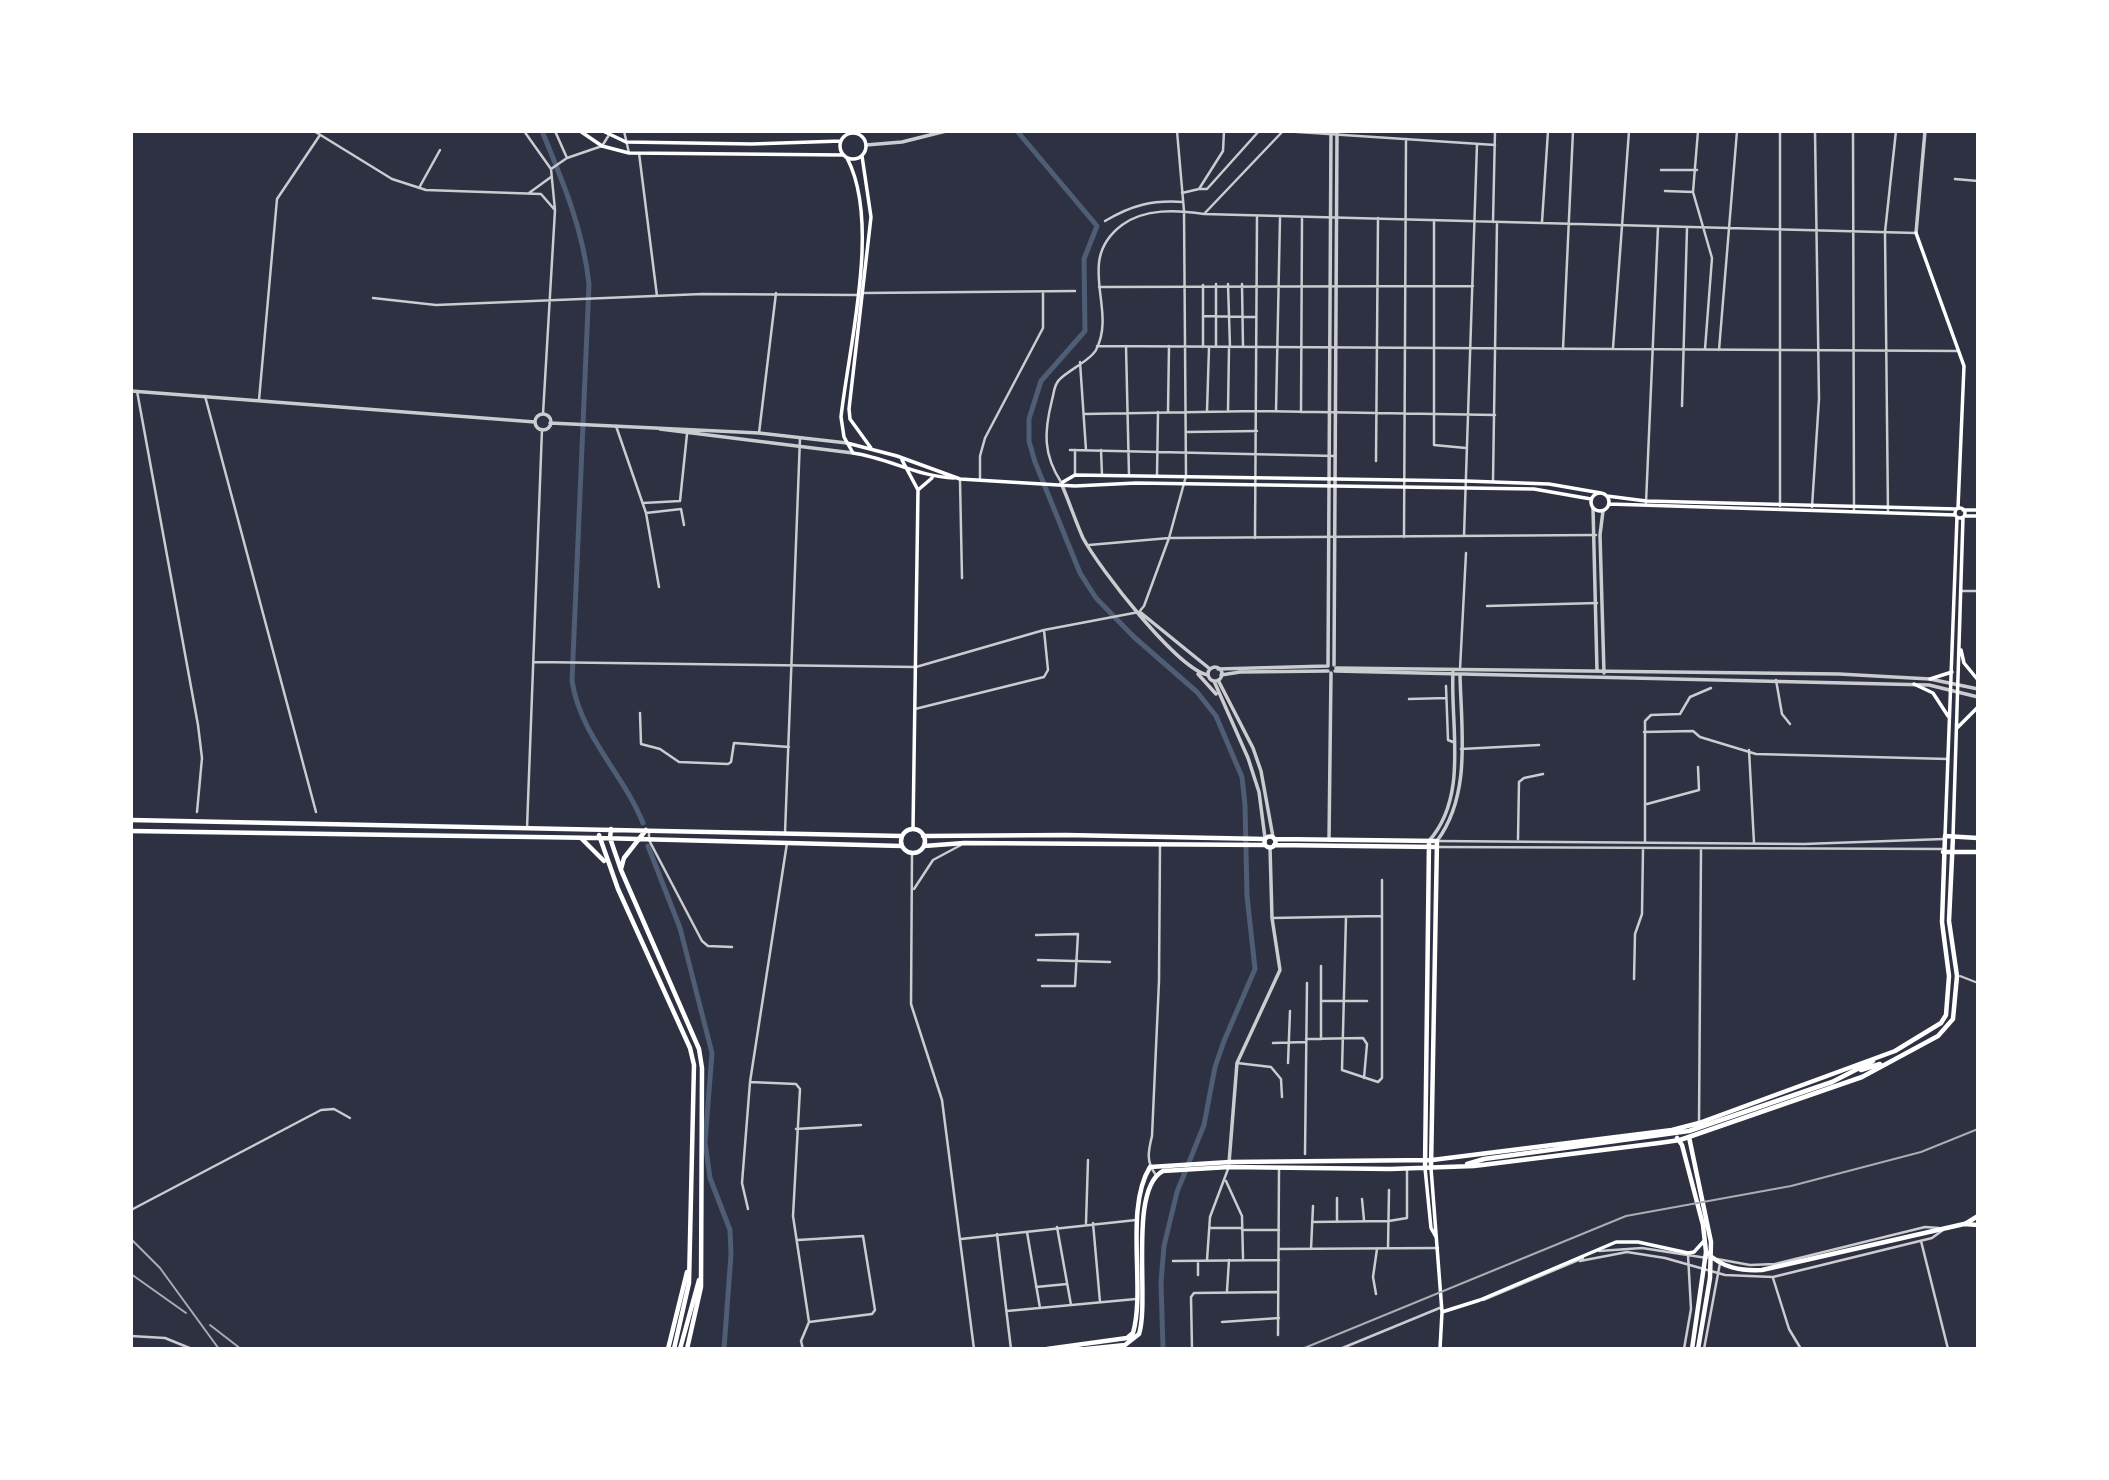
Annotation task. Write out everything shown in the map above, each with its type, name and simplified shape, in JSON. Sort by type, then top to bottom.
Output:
[{"type":"main road","points":[[580,131],[602,146],[629,153],[845,156],[855,159],[862,156]]},
{"type":"main road","points":[[603,131],[626,142],[752,144],[841,141],[852,132],[862,134],[866,145],[862,156],[871,217],[850,419],[873,449]]},
{"type":"main road","points":[[841,141],[859,188],[862,209],[857,295],[841,417],[847,443],[853,453],[932,477],[980,481],[1037,481],[1075,486],[1534,489],[1591,499],[1601,493]]},
{"type":"main road","points":[[1086,1349],[1125,1345],[1139,1334],[1143,1230],[1151,1183],[1156,1175],[1229,1164],[1279,1168],[1407,1169],[1465,1166],[1680,1140],[1828,1091],[1862,1077],[1948,1028],[1953,1019],[1957,975],[1949,921],[1962,591],[1960,509],[1964,377],[1959,351],[1916,233]]},
{"type":"main road","points":[[847,443],[873,449],[960,479]]},
{"type":"main road","points":[[901,458],[918,490],[913,830]]},
{"type":"main road","points":[[918,490],[932,477],[943,473]]},
{"type":"main road","points":[[1061,483],[1074,475],[1493,481],[1549,484],[1646,504],[1978,516]]},
{"type":"main road","points":[[1607,496],[1609,505]]},
{"type":"main road","points":[[1591,499],[1593,508],[1603,511],[1609,505],[1780,502],[1978,510]]},
{"type":"main road","points":[[1046,1349],[1127,1338],[1135,1326],[1139,1219],[1150,1167],[1186,1163],[1432,1160],[1672,1130],[1699,1123],[1900,1049],[1941,1023],[1948,999],[1949,976],[1942,922],[1943,851],[1960,509]]},
{"type":"main road","points":[[1960,644],[1964,663],[1978,680]]},
{"type":"main road","points":[[1930,679],[1952,672]]},
{"type":"main road","points":[[1913,684],[1933,693],[1950,718]]},
{"type":"main road","points":[[1956,729],[1978,707]]},
{"type":"main road","points":[[131,820],[902,836],[913,830]]},
{"type":"main road","points":[[597,829],[611,870],[690,1048],[694,1065],[689,1283],[674,1349]]},
{"type":"main road","points":[[611,829],[610,838],[621,870],[699,1049],[703,1080],[700,1294],[687,1349]]},
{"type":"main road","points":[[621,870],[624,858],[648,829]]},
{"type":"main road","points":[[913,830],[923,836],[1034,835],[1427,847],[1437,844]]},
{"type":"main road","points":[[131,831],[580,837],[902,846],[912,853],[924,846],[964,843],[1160,844],[1329,840],[1429,841],[1437,844]]},
{"type":"main road","points":[[1034,835],[1035,844]]},
{"type":"main road","points":[[902,836],[902,846]]},
{"type":"main road","points":[[923,836],[924,846]]},
{"type":"main road","points":[[580,837],[601,855],[611,870]]},
{"type":"main road","points":[[1944,837],[1978,838]]},
{"type":"main road","points":[[1429,841],[1425,1160],[1438,1248],[1442,1310],[1440,1349]]},
{"type":"main road","points":[[1428,1168],[1432,1160],[1437,844]]},
{"type":"main road","points":[[1943,851],[1978,852]]},
{"type":"main road","points":[[1465,1166],[1484,1159],[1693,1130],[1832,1082],[1883,1055]]},
{"type":"main road","points":[[1853,1072],[1887,1062]]},
{"type":"main road","points":[[1693,1130],[1688,1142],[1710,1234],[1698,1349]]},
{"type":"main road","points":[[1670,1135],[1682,1145],[1709,1254],[1692,1349]]},
{"type":"main road","points":[[1464,1156],[1484,1159]]},
{"type":"main road","points":[[1709,1254],[1734,1268],[1762,1270],[1964,1224],[1978,1216]]},
{"type":"main road","points":[[1964,1224],[1978,1226]]},
{"type":"main road","points":[[1442,1310],[1480,1300],[1616,1242],[1638,1242],[1688,1253],[1699,1248],[1705,1239]]},
{"type":"main road","points":[[667,1349],[689,1268]]},
{"type":"main road","points":[[680,1349],[699,1279]]},
{"type":"street","points":[[314,131],[392,179],[419,188],[529,192],[541,194],[555,210]]},
{"type":"street","points":[[524,131],[551,169],[555,210],[543,414],[550,423]]},
{"type":"street","points":[[555,131],[567,158]]},
{"type":"street","points":[[624,131],[629,153]]},
{"type":"street","points":[[866,145],[902,142],[946,131]]},
{"type":"street","points":[[534,662],[791,668],[916,667],[1044,630],[1139,612],[1144,606],[1169,538],[1186,476],[1184,211],[1177,131]]},
{"type":"street","points":[[1199,189],[1223,151],[1224,131]]},
{"type":"street","points":[[1181,193],[1208,189],[1259,131]]},
{"type":"street","points":[[1205,214],[1283,131],[1495,145]]},
{"type":"street","points":[[1493,481],[1497,348],[1495,131]]},
{"type":"street","points":[[1542,223],[1548,131]]},
{"type":"street","points":[[1563,349],[1573,131]]},
{"type":"street","points":[[1612,349],[1629,131]]},
{"type":"street","points":[[1685,131],[1698,132],[1697,170],[1693,192],[1712,258],[1705,350]]},
{"type":"street","points":[[1719,350],[1737,131]]},
{"type":"street","points":[[1780,131],[1780,509]]},
{"type":"street","points":[[1812,510],[1819,399],[1815,131]]},
{"type":"street","points":[[1853,131],[1854,512]]},
{"type":"street","points":[[1888,513],[1885,232],[1896,131]]},
{"type":"street","points":[[1270,841],[1248,758],[1219,698],[1139,612],[1087,545],[1061,483],[1049,464],[1044,444],[1047,417],[1056,383],[1096,351],[1101,327],[1099,253],[1112,233],[1133,217],[1184,211],[1280,217],[1916,233],[1926,131]]},
{"type":"street","points":[[1331,133],[1333,284]]},
{"type":"street","points":[[1332,668],[1328,478],[1337,218],[1337,133]]},
{"type":"street","points":[[259,400],[276,199],[320,135]]},
{"type":"street","points":[[551,169],[562,160],[602,146],[609,135]]},
{"type":"street","points":[[1404,537],[1406,139]]},
{"type":"street","points":[[1464,537],[1477,144]]},
{"type":"street","points":[[419,188],[440,150]]},
{"type":"street","points":[[639,153],[657,296]]},
{"type":"street","points":[[1661,170],[1697,170]]},
{"type":"street","points":[[529,192],[551,177]]},
{"type":"street","points":[[1955,179],[1978,181]]},
{"type":"street","points":[[1665,191],[1693,192]]},
{"type":"street","points":[[1105,221],[1125,208],[1145,202],[1183,202]]},
{"type":"street","points":[[1255,538],[1257,216]]},
{"type":"street","points":[[1276,411],[1280,217]]},
{"type":"street","points":[[1301,412],[1302,217]]},
{"type":"street","points":[[1376,461],[1378,218]]},
{"type":"street","points":[[1434,220],[1435,447],[1467,448]]},
{"type":"street","points":[[1646,504],[1658,227]]},
{"type":"street","points":[[1682,406],[1688,228]]},
{"type":"street","points":[[1216,284],[1216,347]]},
{"type":"street","points":[[1228,284],[1228,411]]},
{"type":"street","points":[[1242,284],[1243,347]]},
{"type":"street","points":[[1203,285],[1203,347]]},
{"type":"street","points":[[1099,286],[1472,286]]},
{"type":"street","points":[[980,481],[980,456],[985,439],[1044,328],[1043,291]]},
{"type":"street","points":[[864,293],[1075,291]]},
{"type":"street","points":[[759,433],[776,293]]},
{"type":"street","points":[[373,298],[436,304],[584,297],[776,293],[857,295]]},
{"type":"street","points":[[1204,316],[1256,317]]},
{"type":"street","points":[[1097,346],[1959,351]]},
{"type":"street","points":[[1126,346],[1129,475]]},
{"type":"street","points":[[1168,346],[1168,412]]},
{"type":"street","points":[[1207,411],[1209,347]]},
{"type":"street","points":[[1329,840],[1335,538],[1332,347]]},
{"type":"street","points":[[1080,362],[1086,450]]},
{"type":"street","points":[[197,813],[202,758],[198,725],[134,391],[535,422],[542,429],[527,828]]},
{"type":"street","points":[[205,396],[316,812]]},
{"type":"street","points":[[1084,414],[1376,411],[1495,415]]},
{"type":"street","points":[[1157,475],[1158,412]]},
{"type":"street","points":[[535,422],[543,414]]},
{"type":"street","points":[[542,429],[550,423],[648,427],[759,433],[847,443]]},
{"type":"street","points":[[616,426],[646,513],[659,586]]},
{"type":"street","points":[[648,427],[853,453]]},
{"type":"street","points":[[1186,432],[1257,431]]},
{"type":"street","points":[[643,503],[680,501],[687,434]]},
{"type":"street","points":[[785,833],[800,438]]},
{"type":"street","points":[[1074,475],[1072,450],[1335,456]]},
{"type":"street","points":[[1101,450],[1102,475]]},
{"type":"street","points":[[960,479],[962,578]]},
{"type":"street","points":[[1593,508],[1596,535],[1597,674]]},
{"type":"street","points":[[646,513],[681,509],[684,525]]},
{"type":"street","points":[[1603,511],[1600,535],[1604,674]]},
{"type":"street","points":[[1087,545],[1169,538],[1596,535]]},
{"type":"street","points":[[1437,844],[1447,828],[1460,787],[1460,671],[1466,553]]},
{"type":"street","points":[[1962,591],[1978,591]]},
{"type":"street","points":[[1487,606],[1597,603]]},
{"type":"street","points":[[1139,612],[1210,669],[1332,668],[1597,674],[1798,673],[1930,679],[1978,689]]},
{"type":"street","points":[[915,709],[1044,677],[1048,670],[1044,630]]},
{"type":"street","points":[[1217,679],[1240,672],[1332,668]]},
{"type":"street","points":[[1208,675],[1210,669]]},
{"type":"street","points":[[1218,669],[1219,698]]},
{"type":"street","points":[[1196,671],[1217,679],[1253,748],[1270,841],[1272,918],[1280,970],[1237,1063],[1229,1164],[1226,1181],[1210,1217],[1208,1260]]},
{"type":"street","points":[[1429,841],[1440,829],[1451,803],[1453,671]]},
{"type":"street","points":[[1604,674],[1913,684],[1978,697]]},
{"type":"street","points":[[1776,680],[1783,714],[1790,724]]},
{"type":"street","points":[[1447,686],[1448,740],[1453,742]]},
{"type":"street","points":[[1645,842],[1647,804],[1644,732],[1647,717],[1680,714],[1692,695],[1711,688]]},
{"type":"street","points":[[1409,699],[1446,698]]},
{"type":"street","points":[[640,713],[641,744],[660,749],[679,762],[728,764],[731,762],[734,743],[789,747]]},
{"type":"street","points":[[1644,732],[1693,731],[1700,737],[1756,754],[1948,759]]},
{"type":"street","points":[[1461,749],[1539,745]]},
{"type":"street","points":[[1749,750],[1754,843]]},
{"type":"street","points":[[1647,804],[1699,790],[1698,767]]},
{"type":"street","points":[[1518,839],[1519,782],[1524,778],[1543,774]]},
{"type":"street","points":[[648,829],[649,841],[702,941],[708,946],[732,947]]},
{"type":"street","points":[[1437,844],[1518,839],[1754,843],[1944,837]]},
{"type":"street","points":[[748,1209],[741,1183],[750,1082],[787,843]]},
{"type":"street","points":[[913,889],[933,860],[964,843]]},
{"type":"street","points":[[1156,1175],[1150,1167],[1148,1151],[1152,1136],[1159,981],[1160,844]]},
{"type":"street","points":[[1437,844],[1700,850],[1943,851]]},
{"type":"street","points":[[1634,979],[1635,934],[1642,914],[1643,849]]},
{"type":"street","points":[[1699,1123],[1700,850]]},
{"type":"street","points":[[912,853],[911,1004],[942,1100],[974,1349]]},
{"type":"street","points":[[1346,917],[1342,1070],[1378,1082],[1382,1078],[1382,880]]},
{"type":"street","points":[[1272,918],[1382,916]]},
{"type":"street","points":[[1036,935],[1078,934],[1075,986],[1042,986]]},
{"type":"street","points":[[1038,960],[1110,962]]},
{"type":"street","points":[[1321,966],[1321,1039]]},
{"type":"street","points":[[1305,1154],[1307,983]]},
{"type":"street","points":[[1321,1001],[1367,1001]]},
{"type":"street","points":[[1288,1063],[1290,1011]]},
{"type":"street","points":[[1273,1043],[1363,1038],[1367,1044],[1364,1078]]},
{"type":"street","points":[[1237,1063],[1271,1067],[1280,1079],[1282,1097]]},
{"type":"street","points":[[750,1082],[799,1086],[793,1216],[809,1322],[801,1341],[803,1349]]},
{"type":"street","points":[[131,1210],[321,1110],[334,1109],[350,1118]]},
{"type":"street","points":[[796,1129],[861,1125]]},
{"type":"street","points":[[1086,1224],[1088,1160]]},
{"type":"street","points":[[1279,1168],[1279,1335]]},
{"type":"street","points":[[1312,1222],[1389,1221],[1407,1218],[1407,1169]]},
{"type":"street","points":[[1226,1181],[1242,1216],[1242,1259]]},
{"type":"street","points":[[1388,1248],[1389,1190]]},
{"type":"street","points":[[1337,1198],[1337,1222]]},
{"type":"street","points":[[1363,1199],[1364,1221]]},
{"type":"street","points":[[1311,1249],[1313,1206]]},
{"type":"street","points":[[960,1239],[1139,1219]]},
{"type":"street","points":[[1093,1223],[1100,1303]]},
{"type":"street","points":[[1056,1227],[1071,1305]]},
{"type":"street","points":[[1480,1300],[1486,1301],[1610,1248],[1642,1248],[1750,1265],[1775,1264],[1925,1227],[1946,1228]]},
{"type":"street","points":[[1209,1228],[1279,1230]]},
{"type":"street","points":[[1574,1262],[1627,1252],[1717,1273],[1773,1277],[1921,1241],[1946,1228]]},
{"type":"street","points":[[1026,1231],[1040,1308]]},
{"type":"street","points":[[996,1234],[1011,1349]]},
{"type":"street","points":[[798,1240],[863,1236],[875,1310],[872,1314],[809,1322]]},
{"type":"street","points":[[1921,1241],[1948,1349]]},
{"type":"street","points":[[1376,1294],[1373,1276],[1378,1258],[1377,1248]]},
{"type":"street","points":[[1279,1249],[1438,1248]]},
{"type":"street","points":[[1684,1349],[1691,1309],[1688,1255]]},
{"type":"street","points":[[1704,1349],[1721,1259]]},
{"type":"street","points":[[1198,1260],[1198,1275]]},
{"type":"street","points":[[1227,1292],[1229,1260]]},
{"type":"street","points":[[1173,1261],[1279,1260]]},
{"type":"street","points":[[1773,1277],[1788,1329],[1801,1349]]},
{"type":"street","points":[[1036,1287],[1067,1284]]},
{"type":"street","points":[[1192,1349],[1191,1297],[1199,1291],[1279,1292]]},
{"type":"street","points":[[1007,1311],[1136,1299]]},
{"type":"street","points":[[1340,1349],[1442,1310]]},
{"type":"street","points":[[1222,1322],[1279,1318]]},
{"type":"street","points":[[131,1336],[165,1338],[192,1349]]},
{"type":"lane","points":[[1949,976],[1957,975],[1978,983]]},
{"type":"waterway","points":[[542,131],[577,225],[589,284],[572,681],[584,720],[643,823]]},
{"type":"waterway","points":[[1017,131],[1097,226],[1084,259],[1085,331],[1041,381],[1029,419],[1029,441],[1035,462],[1080,573],[1096,598],[1134,637],[1197,692],[1216,716],[1242,777],[1247,896],[1255,969],[1224,1041],[1215,1067],[1204,1125],[1177,1192],[1164,1246],[1161,1282],[1163,1349]]},
{"type":"waterway","points":[[648,846],[680,928],[712,1053],[705,1142],[710,1178],[730,1230],[731,1254],[724,1349]]},
{"type":"railway","points":[[1302,1349],[1626,1216],[1791,1186],[1921,1152],[1978,1129]]},
{"type":"railway","points":[[131,1239],[160,1268],[219,1349]]},
{"type":"railway","points":[[131,1274],[186,1313]]},
{"type":"railway","points":[[210,1325],[241,1349]]}]
